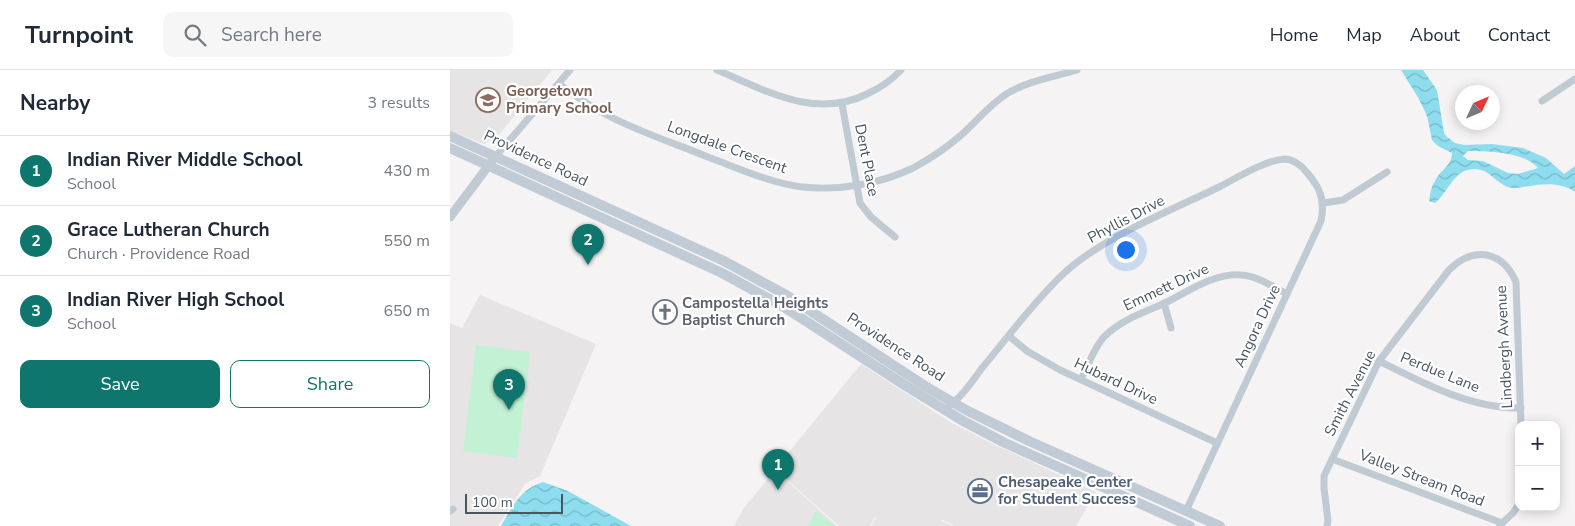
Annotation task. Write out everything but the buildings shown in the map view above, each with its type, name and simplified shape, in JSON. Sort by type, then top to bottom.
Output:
[{"type":"main road","name":"Providence Road","points":[[450,136],[724,261],[766,283],[813,312],[954,403],[1008,431],[1220,526]]},
{"type":"main road","name":"Providence Road","points":[[450,148],[716,270],[753,289],[806,320],[944,410],[1005,443],[1183,525]]},
{"type":"street","points":[[450,217],[496,156],[570,70]]},
{"type":"street","points":[[717,70],[794,101],[827,105],[842,104],[877,89],[901,70]]},
{"type":"street","name":"Longdale Crescent","points":[[558,84],[593,107],[629,125],[772,181],[801,187],[824,188],[857,185],[888,177],[911,168],[936,155],[1008,93],[1027,84],[1076,70]]},
{"type":"street","points":[[1542,101],[1575,79]]},
{"type":"street","name":"Dent Place","points":[[842,104],[860,203],[871,217],[895,237]]},
{"type":"street","name":"Phyllis Drive","points":[[944,410],[954,403],[1037,301],[1063,274],[1114,238],[1248,172],[1276,161],[1289,160],[1299,164],[1318,188],[1324,203]]},
{"type":"street","points":[[1324,203],[1343,200],[1388,172]]},
{"type":"street","name":"Angora Drive","points":[[1186,512],[1318,229],[1324,203]]},
{"type":"street","name":"Smith Avenue","points":[[1327,526],[1324,476],[1379,361],[1449,270],[1470,255],[1483,255]]},
{"type":"street","name":"Lindbergh Avenue","points":[[1483,255],[1500,261],[1512,274],[1516,282],[1521,421]]},
{"type":"street","name":"Emmett Drive","points":[[1081,379],[1103,339],[1115,328],[1128,319],[1204,283],[1222,276],[1254,277],[1287,294]]},
{"type":"street","points":[[1164,303],[1171,328]]},
{"type":"street","name":"Hubard Drive","points":[[1009,336],[1044,362],[1217,443]]},
{"type":"street","name":"Perdue Lane","points":[[1379,361],[1430,386],[1475,402],[1504,408],[1521,408]]},
{"type":"street","name":"Valley Stream Road","points":[[1332,459],[1500,524]]},
{"type":"street","points":[[1500,524],[1515,510]]},
{"type":"street","points":[[1183,525],[1186,512]]},
{"type":"shaded area","name":"Georgetown Primary School","points":[[450,70],[552,70],[498,136],[484,144],[450,131]]},
{"type":"shaded area","points":[[480,295],[596,344],[540,476],[525,484],[498,526],[450,526],[450,323],[462,328]]},
{"type":"shaded area","points":[[861,364],[952,423],[1096,492],[1076,526],[955,526],[941,519],[941,521],[953,526],[871,526],[875,517],[870,526],[839,526],[775,469]]},
{"type":"shaded area","points":[[775,470],[837,526],[734,526],[743,509]]},
{"type":"green space","points":[[476,345],[530,352],[517,458],[463,451]]},
{"type":"green space","points":[[816,511],[835,526],[808,526]]},
{"type":"water","points":[[1401,70],[1423,70],[1437,90],[1444,133],[1455,143],[1464,145],[1492,144],[1523,148],[1546,158],[1564,174],[1575,166],[1575,192],[1563,186],[1550,184],[1510,188],[1485,172],[1474,169],[1467,170],[1458,175],[1435,203],[1429,201],[1434,183],[1448,165],[1452,153],[1438,146],[1432,140],[1427,116]],"holes":[[[1468,151],[1496,152],[1515,156],[1532,163],[1538,168],[1518,174],[1508,173],[1483,161],[1468,160],[1463,156]]]},
{"type":"water","points":[[543,482],[568,491],[631,526],[501,526],[522,494]]},
{"type":"place","name":"Georgetown Primary School","points":[[488,100]]},
{"type":"place","name":"Grace Lutheran Church","points":[[588,265]]},
{"type":"place","name":"Campostella Heights Baptist Church","points":[[665,312]]},
{"type":"place","name":"Indian River High School","points":[[509,410]]},
{"type":"place","name":"Indian River Middle School","points":[[778,490]]},
{"type":"place","name":"Chesapeake Center for Student Success","points":[[980,491]]}]
